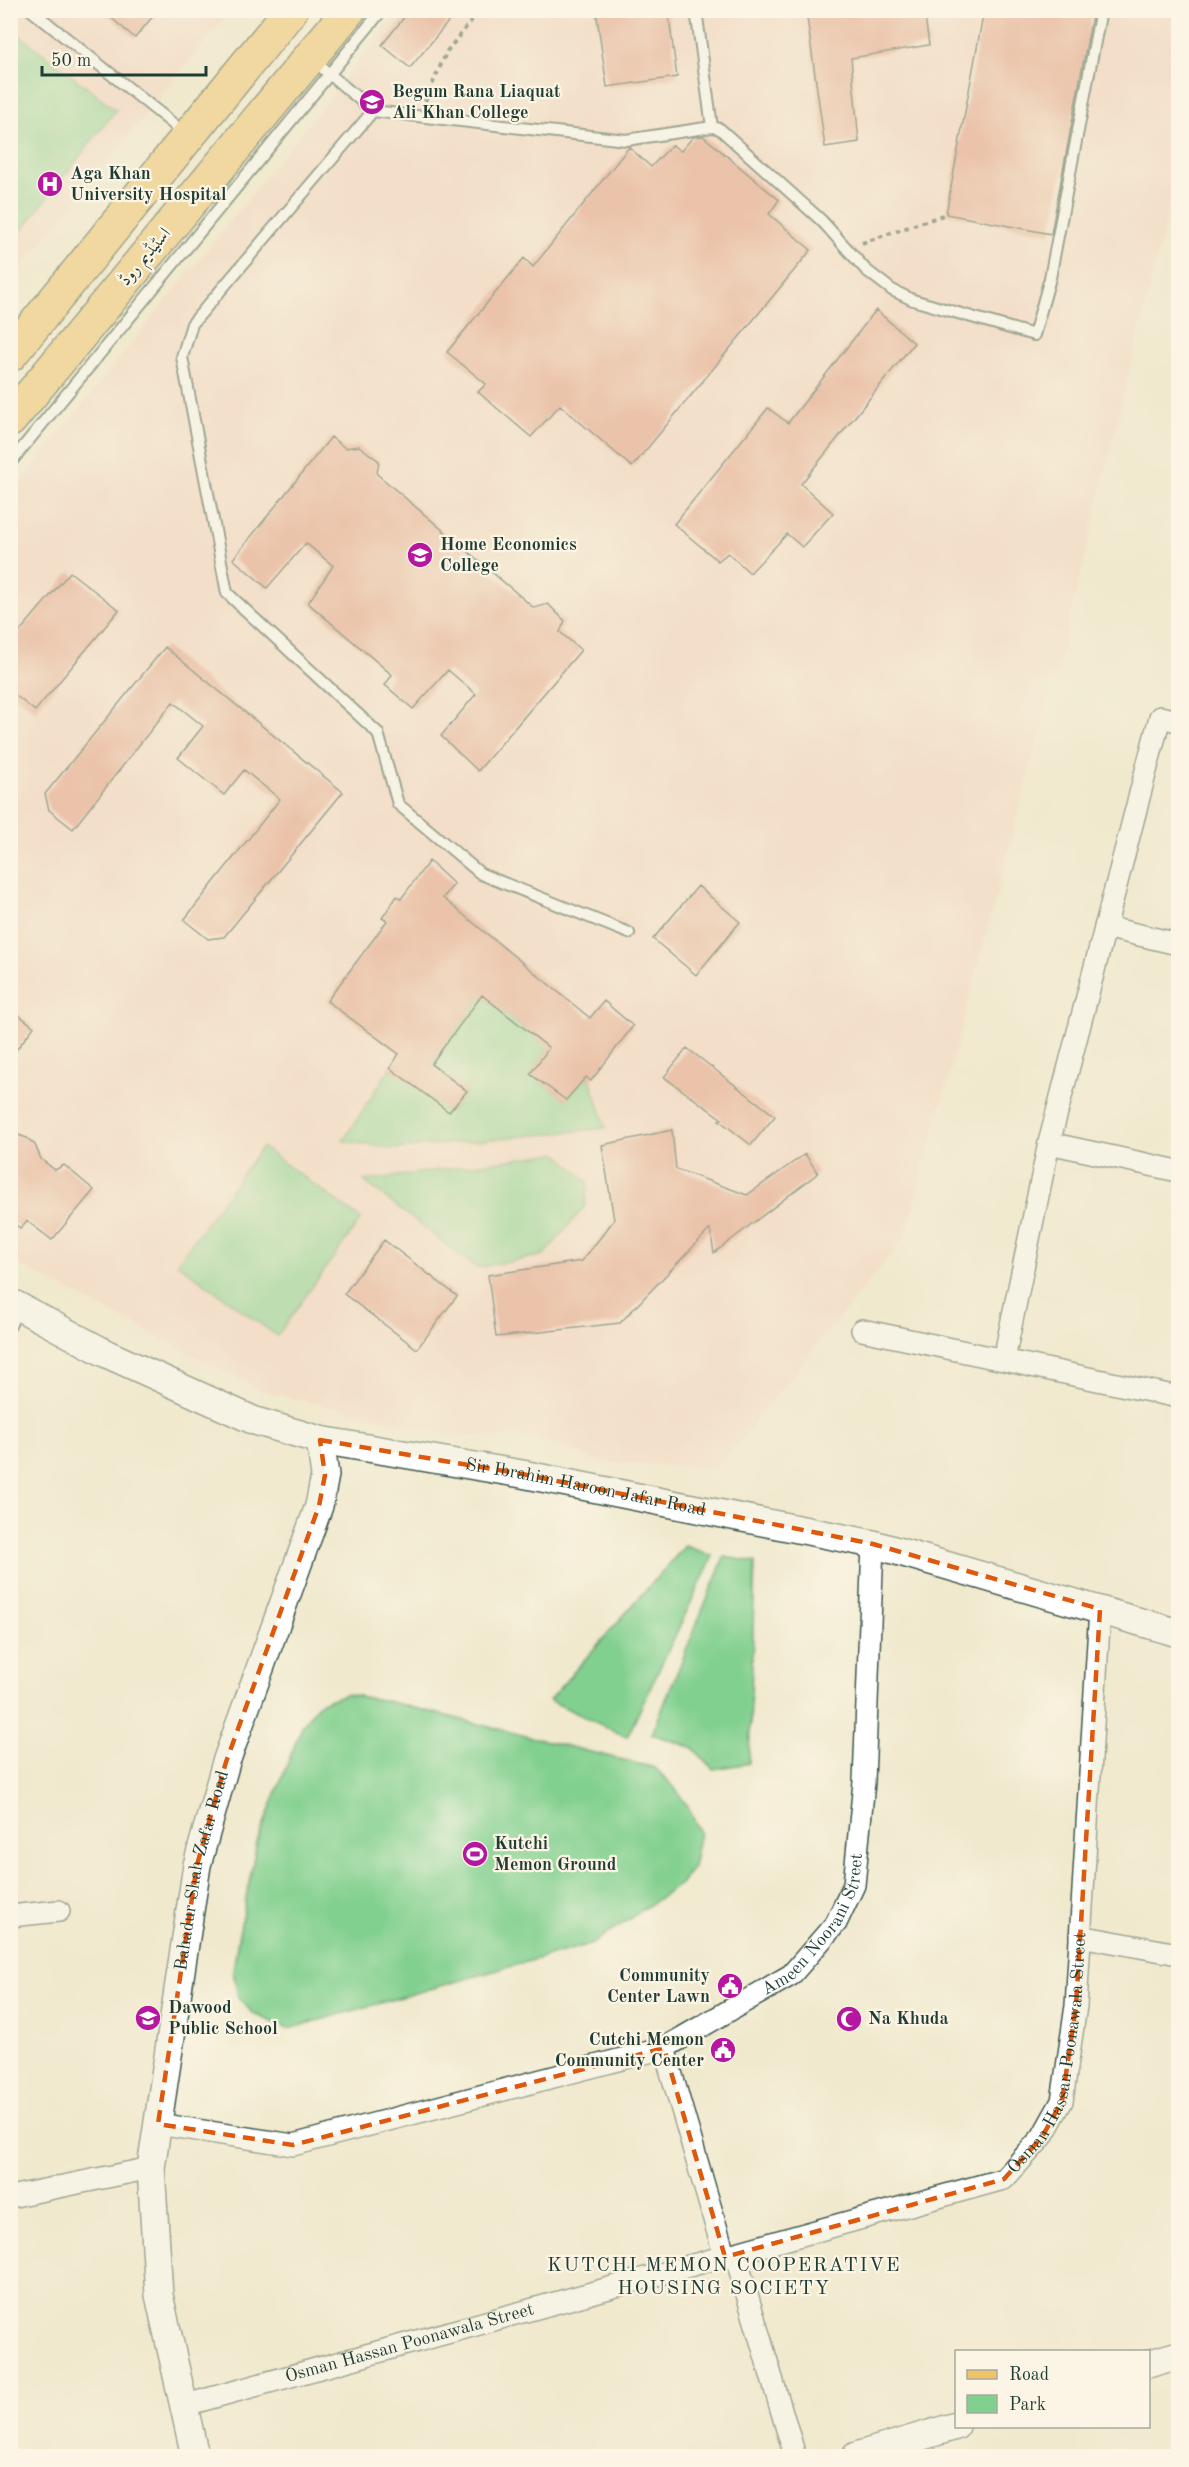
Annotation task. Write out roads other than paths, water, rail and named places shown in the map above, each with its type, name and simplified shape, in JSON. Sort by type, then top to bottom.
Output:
[{"type":"main road","points":[[10,355],[291,10]]},
{"type":"main road","name":"اسٹیڈیم روڈ","points":[[10,420],[320,67],[349,10]]},
{"type":"street","points":[[1004,1359],[1049,1143],[1160,717],[1179,721]]},
{"type":"street","points":[[1105,927],[1179,944]]},
{"type":"street","points":[[1049,1143],[1179,1172]]},
{"type":"street","name":"Sir Ibrahim Haroon Jafar Road","points":[[13,1312],[255,1421],[320,1440],[522,1474],[873,1544],[1179,1633]]},
{"type":"street","points":[[862,1330],[1179,1397]]},
{"type":"street","name":"Bahadur Shah Zafar Road","points":[[195,2457],[159,2295],[151,2168],[197,1865],[226,1762],[319,1506],[325,1475],[320,1440]]},
{"type":"street","name":"Ameen Noorani Street","points":[[158,2124],[293,2145],[664,2048],[791,1975],[836,1923],[854,1885],[864,1782],[873,1544]]},
{"type":"street","name":"Osman Hassan Poonawala Street","points":[[182,2406],[1004,2180],[1042,2137],[1062,2101],[1076,2006],[1100,1609]]},
{"type":"street","points":[[10,1916],[59,1911]]},
{"type":"street","points":[[1080,1936],[1179,1954]]},
{"type":"street","points":[[664,2048],[795,2457]]},
{"type":"street","points":[[10,2197],[151,2168]]},
{"type":"street","points":[[1150,2364],[1179,2355]]},
{"type":"street","points":[[856,2457],[955,2427]]},
{"type":"lane","points":[[31,10],[189,137]]},
{"type":"lane","points":[[10,463],[320,67],[382,10]]},
{"type":"lane","points":[[696,10],[712,127]]},
{"type":"lane","points":[[320,67],[373,111],[626,140],[712,127],[720,129],[816,215],[875,277],[892,290],[913,300],[1034,335],[1050,278],[1101,10]]},
{"type":"lane","points":[[373,111],[192,324],[182,357],[227,593],[378,733],[398,804],[481,874],[629,933]]},
{"type":"place","name":"Begum Rana Liaquat Ali Khan College","points":[[372,102]]},
{"type":"place","name":"Aga Khan University Hospital","points":[[50,184]]},
{"type":"place","name":"Home Economics College","points":[[420,555]]},
{"type":"place","name":"Kutchi Memon Ground","points":[[475,1854]]},
{"type":"place","name":"Community Center Lawn","points":[[730,1986]]},
{"type":"place","name":"Dawood Public School","points":[[148,2018]]},
{"type":"place","name":"Na Khuda","points":[[849,2019]]},
{"type":"place","name":"Cutchi Memon Community Center","points":[[723,2050]]},
{"type":"district","name":"KUTCHI MEMON COOPERATIVE HOUSING SOCIETY","points":[[724,2278]]}]
